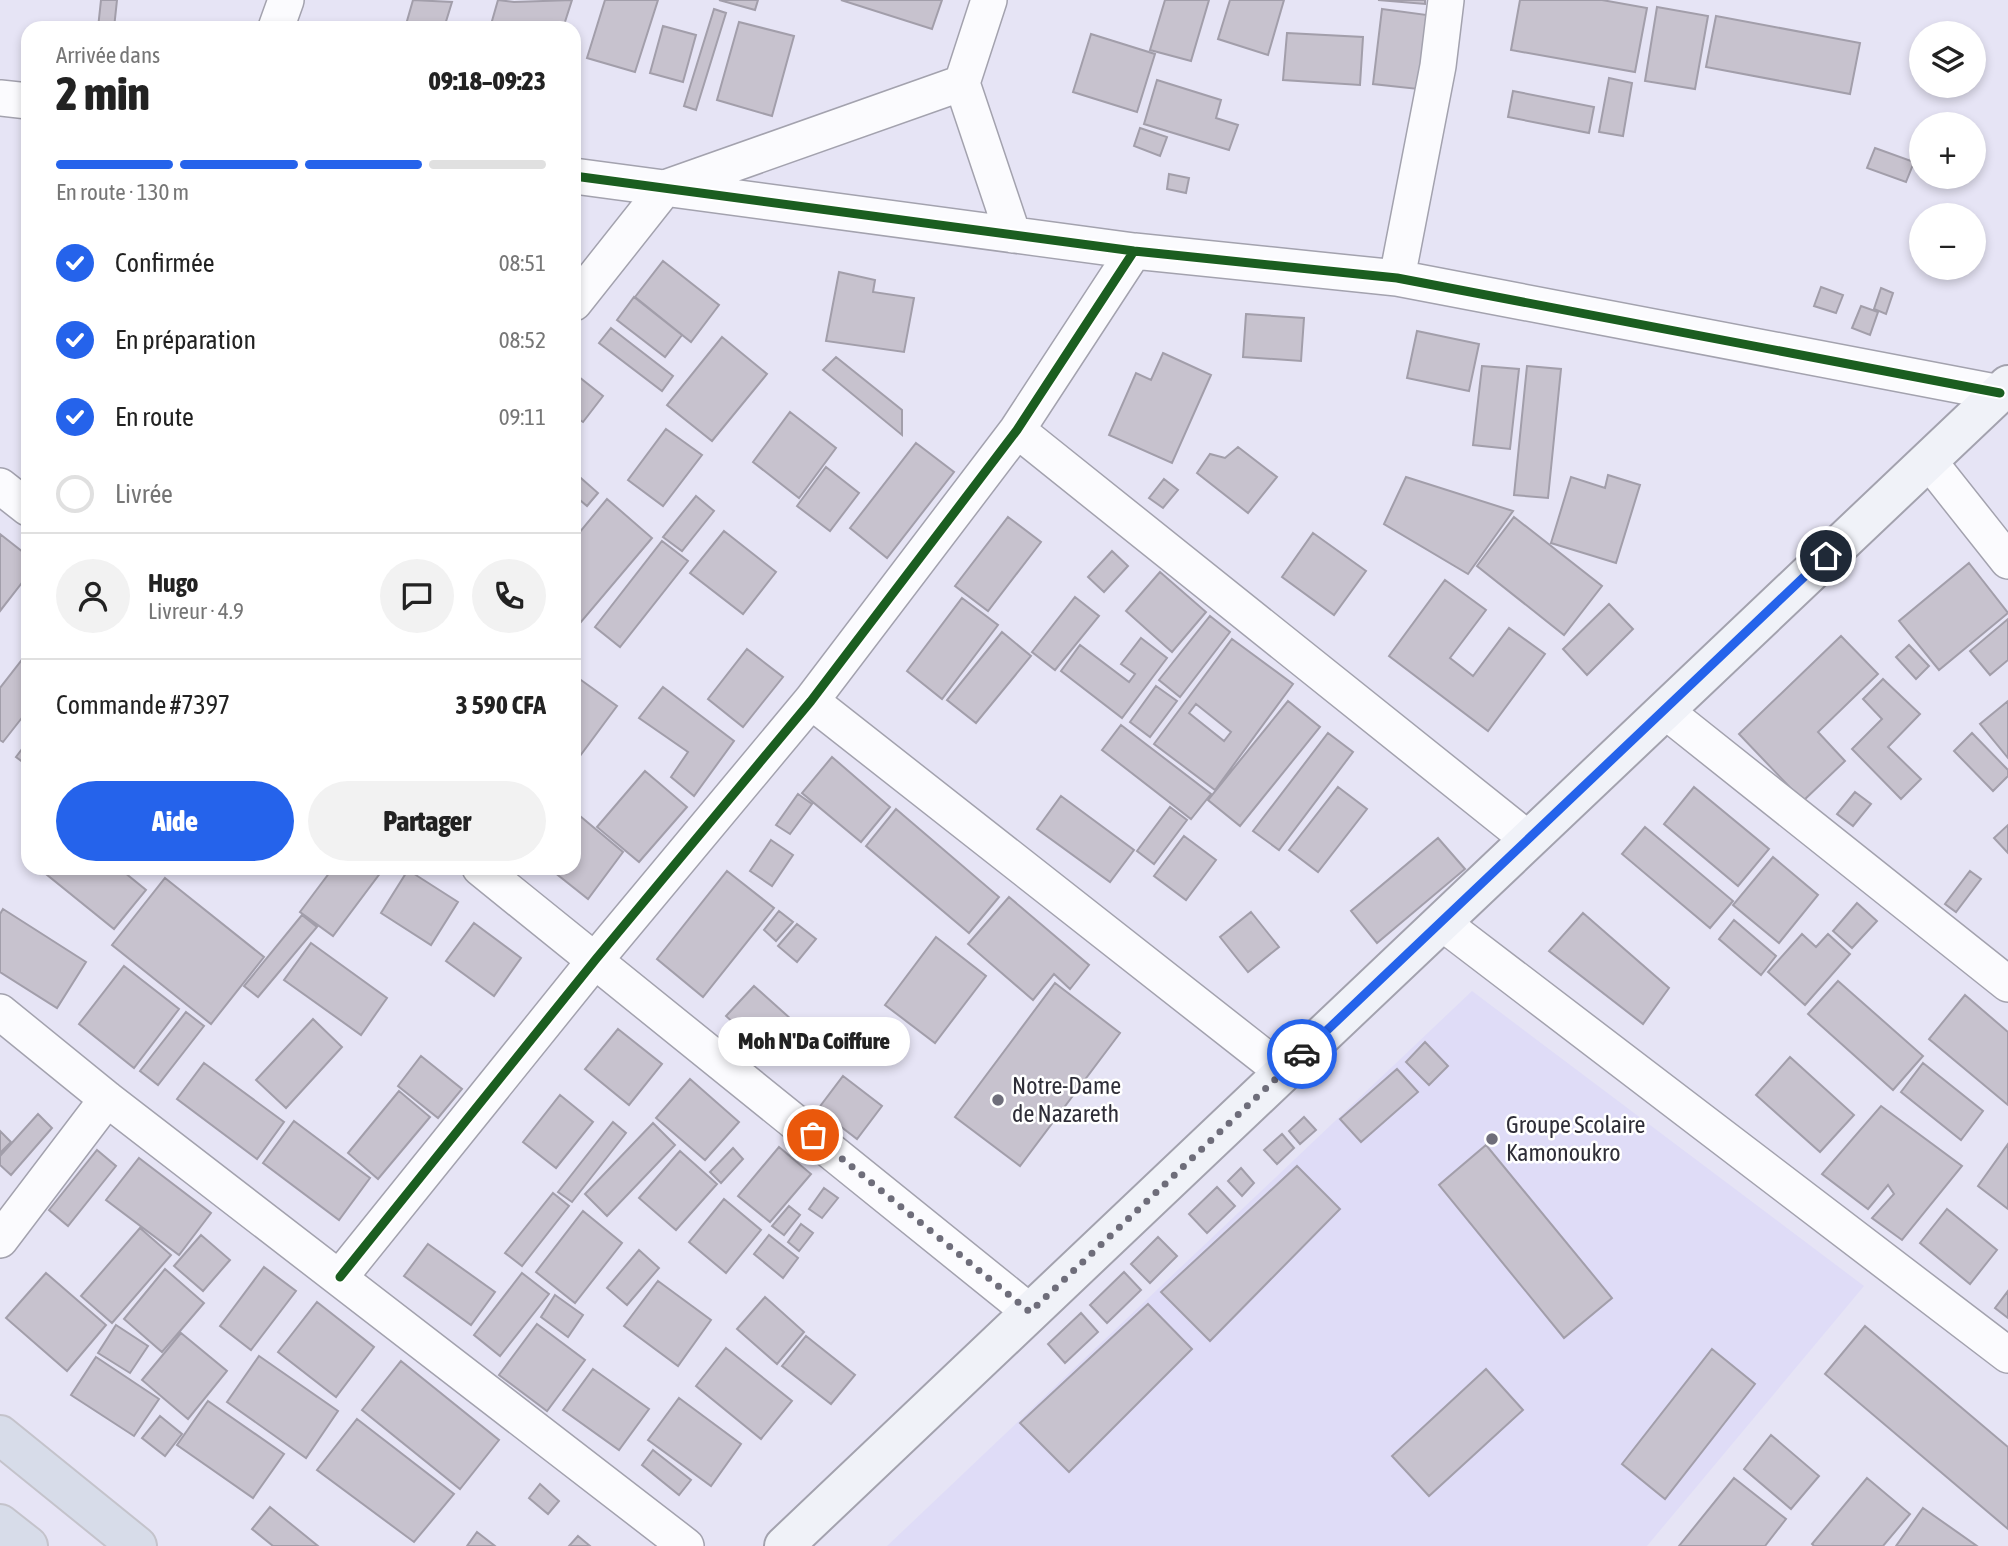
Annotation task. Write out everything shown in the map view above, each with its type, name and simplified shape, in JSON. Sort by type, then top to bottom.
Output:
[{"type":"highway","points":[[0,1435],[137,1546]]},
{"type":"highway","points":[[0,1524],[28,1546]]},
{"type":"main road","points":[[784,1546],[2004,389]]},
{"type":"street","points":[[278,21],[286,0]]},
{"type":"street","points":[[989,0],[962,83],[1013,235]]},
{"type":"street","points":[[1396,278],[1438,66],[1446,0]]},
{"type":"street","points":[[581,294],[665,188],[962,83]]},
{"type":"street","points":[[0,97],[21,100]]},
{"type":"street","points":[[581,177],[1133,251],[1396,278],[2004,389]]},
{"type":"street","points":[[341,1277],[596,959],[811,701],[1017,430],[1133,251]]},
{"type":"street","points":[[1017,430],[1528,839]]},
{"type":"street","points":[[1928,460],[2008,561]]},
{"type":"street","points":[[0,486],[21,502]]},
{"type":"street","points":[[811,701],[1283,1072]]},
{"type":"street","points":[[1664,710],[2008,984]]},
{"type":"street","points":[[489,875],[1030,1312]]},
{"type":"street","points":[[1441,922],[2008,1355]]},
{"type":"street","points":[[0,1012],[107,1099],[686,1546]]},
{"type":"street","points":[[0,1240],[107,1099]]},
{"type":"shaded area","name":"Groupe Scolaire Kamonoukro","points":[[1472,991],[1864,1286],[1647,1546],[887,1546]]},
{"type":"building","points":[[101,0],[117,0],[115,21],[99,21]]},
{"type":"building","points":[[413,0],[452,2],[446,21],[407,21]]},
{"type":"building","points":[[498,0],[572,0],[565,21],[492,21]]},
{"type":"building","points":[[605,0],[658,0],[635,72],[587,58]]},
{"type":"building","points":[[719,0],[758,0],[755,10]]},
{"type":"building","points":[[841,0],[942,0],[932,29]]},
{"type":"building","points":[[1165,0],[1209,0],[1191,61],[1150,50]]},
{"type":"building","points":[[1230,0],[1284,0],[1268,55],[1218,39]]},
{"type":"building","points":[[1378,0],[1425,0],[1425,4]]},
{"type":"building","points":[[1520,0],[1602,0],[1647,8],[1635,72],[1511,50]]},
{"type":"building","points":[[1657,7],[1708,16],[1695,89],[1645,81]]},
{"type":"building","points":[[714,9],[726,13],[696,110],[684,106]]},
{"type":"building","points":[[1382,9],[1427,15],[1418,89],[1373,84]]},
{"type":"building","points":[[1716,16],[1860,43],[1850,94],[1706,67]]},
{"type":"building","points":[[739,22],[794,36],[772,116],[717,100]]},
{"type":"building","points":[[663,26],[696,35],[683,82],[650,73]]},
{"type":"building","points":[[1287,33],[1363,37],[1360,85],[1283,80]]},
{"type":"building","points":[[1091,34],[1155,54],[1137,112],[1073,92]]},
{"type":"building","points":[[1609,78],[1632,83],[1623,136],[1599,132]]},
{"type":"building","points":[[1157,80],[1221,100],[1216,118],[1238,125],[1229,150],[1144,124]]},
{"type":"building","points":[[1513,91],[1594,107],[1589,133],[1508,117]]},
{"type":"building","points":[[1140,128],[1167,137],[1160,156],[1134,146]]},
{"type":"building","points":[[1875,148],[1909,160],[1906,182],[1867,168]]},
{"type":"building","points":[[1169,174],[1189,178],[1186,193],[1167,189]]},
{"type":"building","points":[[663,261],[719,305],[691,342],[635,297]]},
{"type":"building","points":[[839,272],[875,280],[873,292],[914,298],[904,352],[826,341]]},
{"type":"building","points":[[1821,287],[1843,295],[1836,313],[1814,306]]},
{"type":"building","points":[[1881,288],[1893,293],[1886,314],[1874,309]]},
{"type":"building","points":[[634,297],[682,335],[665,357],[617,320]]},
{"type":"building","points":[[1861,306],[1878,312],[1870,335],[1852,328]]},
{"type":"building","points":[[1246,314],[1304,318],[1301,361],[1243,357]]},
{"type":"building","points":[[611,328],[673,376],[662,391],[599,343]]},
{"type":"building","points":[[1417,331],[1479,344],[1469,391],[1407,378]]},
{"type":"building","points":[[722,337],[767,374],[712,441],[667,405]]},
{"type":"building","points":[[1163,353],[1211,375],[1172,463],[1109,435],[1136,373],[1151,380]]},
{"type":"building","points":[[836,357],[902,410],[902,435],[823,370]]},
{"type":"building","points":[[1482,366],[1519,369],[1510,449],[1473,445]]},
{"type":"building","points":[[1527,366],[1561,369],[1548,498],[1514,495]]},
{"type":"building","points":[[581,379],[603,396],[583,422],[581,421]]},
{"type":"building","points":[[790,412],[836,448],[799,498],[753,462]]},
{"type":"building","points":[[666,429],[702,455],[663,506],[628,480]]},
{"type":"building","points":[[916,443],[954,472],[887,558],[850,528]]},
{"type":"building","points":[[1238,447],[1277,477],[1248,513],[1197,473],[1210,454],[1225,458]]},
{"type":"building","points":[[826,467],[859,493],[830,531],[797,506]]},
{"type":"building","points":[[1608,475],[1640,485],[1616,563],[1551,543],[1571,477],[1605,488]]},
{"type":"building","points":[[1406,477],[1513,511],[1468,574],[1384,524]]},
{"type":"building","points":[[581,478],[598,493],[587,506],[581,501]]},
{"type":"building","points":[[1164,479],[1178,490],[1163,508],[1149,498]]},
{"type":"building","points":[[696,496],[714,511],[682,551],[663,537]]},
{"type":"building","points":[[607,499],[652,538],[581,622],[581,531]]},
{"type":"building","points":[[1008,517],[1041,542],[988,611],[955,586]]},
{"type":"building","points":[[1514,517],[1602,586],[1564,635],[1477,566]]},
{"type":"building","points":[[724,531],[776,572],[743,614],[690,573]]},
{"type":"building","points":[[1313,533],[1366,571],[1334,615],[1282,577]]},
{"type":"building","points":[[0,534],[21,550],[21,584],[0,611]]},
{"type":"building","points":[[662,541],[688,561],[620,647],[595,627]]},
{"type":"building","points":[[1112,551],[1128,566],[1104,592],[1088,577]]},
{"type":"building","points":[[1969,563],[2008,613],[1939,670],[1899,621]]},
{"type":"building","points":[[1160,572],[1206,612],[1172,652],[1126,611]]},
{"type":"building","points":[[1445,580],[1486,610],[1450,658],[1473,676],[1509,628],[1545,654],[1488,731],[1389,656]]},
{"type":"building","points":[[1075,597],[1099,616],[1055,670],[1032,652]]},
{"type":"building","points":[[962,598],[998,625],[942,699],[907,671]]},
{"type":"building","points":[[1609,604],[1633,629],[1587,675],[1563,649]]},
{"type":"building","points":[[1210,616],[1230,632],[1180,697],[1159,680]]},
{"type":"building","points":[[2008,619],[2008,660],[1990,675],[1970,651]]},
{"type":"building","points":[[1002,632],[1031,656],[976,723],[947,700]]},
{"type":"building","points":[[1841,636],[1878,674],[1818,732],[1845,761],[1803,801],[1739,734]]},
{"type":"building","points":[[1141,638],[1167,658],[1122,718],[1061,671],[1080,645],[1129,682],[1135,674],[1121,664]]},
{"type":"building","points":[[1232,639],[1293,684],[1215,790],[1154,744]],"holes":[[[1196,704],[1231,732],[1224,741],[1189,713]]]},
{"type":"building","points":[[1909,645],[1929,666],[1916,679],[1896,657]]},
{"type":"building","points":[[747,649],[783,677],[743,727],[708,699]]},
{"type":"building","points":[[21,661],[21,719],[3,742],[0,740],[0,688]]},
{"type":"building","points":[[1883,679],[1920,714],[1888,747],[1921,779],[1901,799],[1852,749],[1882,719],[1863,699]]},
{"type":"building","points":[[581,680],[617,706],[581,755]]},
{"type":"building","points":[[1156,686],[1177,701],[1150,737],[1130,722]]},
{"type":"building","points":[[663,687],[734,741],[694,796],[671,777],[688,752],[639,718]]},
{"type":"building","points":[[1288,701],[1320,727],[1240,826],[1208,800]]},
{"type":"building","points":[[2008,701],[2008,758],[1980,724]]},
{"type":"building","points":[[1121,725],[1211,794],[1191,819],[1102,750]]},
{"type":"building","points":[[1328,733],[1353,752],[1279,850],[1253,831]]},
{"type":"building","points":[[1972,733],[2008,770],[2008,776],[1993,791],[1954,751]]},
{"type":"building","points":[[832,757],[890,807],[861,842],[802,793]]},
{"type":"building","points":[[645,771],[687,807],[639,862],[597,827]]},
{"type":"building","points":[[1338,787],[1367,809],[1318,872],[1289,850]]},
{"type":"building","points":[[1694,787],[1769,849],[1738,886],[1664,824]]},
{"type":"building","points":[[1855,792],[1871,804],[1853,826],[1837,814]]},
{"type":"building","points":[[798,794],[812,804],[790,834],[776,825]]},
{"type":"building","points":[[1061,796],[1134,850],[1110,882],[1037,829]]},
{"type":"building","points":[[1170,807],[1187,820],[1154,864],[1137,851]]},
{"type":"building","points":[[896,809],[999,897],[969,933],[866,846]]},
{"type":"building","points":[[581,817],[623,852],[588,899],[558,875],[581,875]]},
{"type":"building","points":[[2008,825],[2008,853],[1994,838]]},
{"type":"building","points":[[1645,827],[1733,901],[1710,928],[1622,854]]},
{"type":"building","points":[[1184,836],[1216,860],[1186,900],[1154,876]]},
{"type":"building","points":[[1438,838],[1465,869],[1377,943],[1351,911]]},
{"type":"building","points":[[771,840],[793,855],[772,886],[750,871]]},
{"type":"building","points":[[1773,857],[1818,895],[1779,943],[1733,905]]},
{"type":"building","points":[[727,871],[774,908],[703,997],[657,959]]},
{"type":"building","points":[[1970,871],[1981,879],[1956,912],[1945,904]]},
{"type":"building","points":[[47,875],[128,875],[146,890],[114,929]]},
{"type":"building","points":[[328,875],[379,875],[333,936],[300,912]]},
{"type":"building","points":[[405,875],[416,875],[458,902],[431,945],[381,913]]},
{"type":"building","points":[[165,878],[264,957],[211,1024],[112,945]]},
{"type":"building","points":[[1009,897],[1089,965],[1070,989],[1054,974],[1033,1000],[968,944]]},
{"type":"building","points":[[1857,903],[1877,921],[1852,948],[1833,931]]},
{"type":"building","points":[[3,909],[86,962],[57,1008],[0,972],[0,914]]},
{"type":"building","points":[[779,911],[793,922],[776,941],[764,930]]},
{"type":"building","points":[[1251,912],[1279,947],[1248,972],[1220,937]]},
{"type":"building","points":[[1583,913],[1669,988],[1643,1024],[1549,951]]},
{"type":"building","points":[[302,915],[317,927],[258,997],[244,986]]},
{"type":"building","points":[[1734,920],[1776,956],[1761,975],[1719,939]]},
{"type":"building","points":[[474,923],[521,958],[494,996],[446,961]]},
{"type":"building","points":[[797,924],[816,939],[797,962],[778,946]]},
{"type":"building","points":[[1802,934],[1816,947],[1828,934],[1850,954],[1805,1005],[1768,972]]},
{"type":"building","points":[[936,937],[986,976],[935,1043],[885,1005]]},
{"type":"building","points":[[311,943],[387,998],[361,1035],[284,980]]},
{"type":"building","points":[[124,966],[179,1009],[134,1068],[79,1024]]},
{"type":"building","points":[[1838,981],[1923,1056],[1893,1090],[1808,1014]]},
{"type":"building","points":[[1055,983],[1120,1033],[1020,1166],[955,1117]]},
{"type":"building","points":[[754,986],[792,1020],[764,1051],[726,1016]]},
{"type":"building","points":[[1965,995],[2008,1032],[2008,1105],[1929,1039]]},
{"type":"building","points":[[186,1012],[204,1026],[158,1085],[140,1071]]},
{"type":"building","points":[[313,1019],[342,1047],[286,1108],[256,1080]]},
{"type":"building","points":[[618,1029],[662,1064],[629,1105],[585,1069]]},
{"type":"building","points":[[1425,1042],[1448,1066],[1429,1085],[1406,1062]]},
{"type":"building","points":[[421,1056],[462,1089],[438,1118],[398,1086]]},
{"type":"building","points":[[1790,1057],[1854,1115],[1820,1152],[1756,1095]]},
{"type":"building","points":[[204,1063],[284,1122],[257,1159],[177,1099]]},
{"type":"building","points":[[1923,1063],[1983,1111],[1961,1140],[1901,1092]]},
{"type":"building","points":[[1397,1069],[1418,1092],[1361,1142],[1340,1119]]},
{"type":"building","points":[[843,1076],[882,1106],[857,1139],[818,1109]]},
{"type":"building","points":[[690,1079],[739,1122],[705,1160],[656,1118]]},
{"type":"building","points":[[399,1091],[430,1117],[378,1179],[348,1153]]},
{"type":"building","points":[[560,1095],[593,1122],[556,1168],[523,1142]]},
{"type":"building","points":[[1881,1106],[1962,1166],[1902,1240],[1872,1218],[1894,1194],[1888,1185],[1868,1209],[1822,1174]]},
{"type":"building","points":[[38,1114],[52,1128],[11,1175],[0,1165],[0,1156]]},
{"type":"building","points":[[1304,1117],[1316,1130],[1300,1144],[1289,1131]]},
{"type":"building","points":[[294,1121],[370,1178],[339,1220],[263,1163]]},
{"type":"building","points":[[613,1122],[626,1133],[572,1202],[558,1192]]},
{"type":"building","points":[[653,1123],[675,1145],[607,1216],[585,1194]]},
{"type":"building","points":[[0,1131],[11,1142],[0,1153]]},
{"type":"building","points":[[1282,1134],[1294,1148],[1277,1164],[1264,1150]]},
{"type":"building","points":[[2008,1144],[2008,1209],[1978,1186]]},
{"type":"building","points":[[1486,1145],[1612,1298],[1564,1338],[1439,1185]]},
{"type":"building","points":[[779,1147],[811,1174],[770,1222],[738,1196]]},
{"type":"building","points":[[733,1148],[743,1159],[721,1183],[710,1172]]},
{"type":"building","points":[[97,1150],[116,1166],[68,1226],[49,1210]]},
{"type":"building","points":[[680,1151],[717,1184],[676,1230],[639,1198]]},
{"type":"building","points":[[139,1158],[211,1213],[179,1255],[106,1200]]},
{"type":"building","points":[[1297,1166],[1340,1209],[1210,1341],[1161,1292]]},
{"type":"building","points":[[1241,1168],[1254,1183],[1242,1196],[1228,1181]]},
{"type":"building","points":[[1217,1187],[1235,1206],[1207,1233],[1189,1214]]},
{"type":"building","points":[[824,1188],[838,1198],[822,1218],[809,1209]]},
{"type":"building","points":[[553,1193],[569,1206],[522,1266],[505,1253]]},
{"type":"building","points":[[724,1199],[761,1230],[726,1273],[689,1242]]},
{"type":"building","points":[[789,1206],[800,1215],[784,1235],[772,1226]]},
{"type":"building","points":[[1947,1209],[1997,1250],[1970,1284],[1920,1243]]},
{"type":"building","points":[[583,1211],[622,1243],[575,1303],[536,1272]]},
{"type":"building","points":[[801,1224],[813,1233],[799,1251],[788,1242]]},
{"type":"building","points":[[140,1228],[171,1255],[112,1323],[81,1296]]},
{"type":"building","points":[[201,1235],[230,1260],[203,1291],[174,1266]]},
{"type":"building","points":[[769,1235],[798,1258],[783,1278],[754,1254]]},
{"type":"building","points":[[1158,1237],[1177,1256],[1150,1283],[1131,1264]]},
{"type":"building","points":[[428,1244],[495,1292],[471,1325],[404,1276]]},
{"type":"building","points":[[639,1250],[659,1268],[627,1305],[607,1288]]},
{"type":"building","points":[[264,1267],[296,1291],[251,1350],[220,1326]]},
{"type":"building","points":[[165,1269],[204,1303],[162,1352],[124,1319]]},
{"type":"building","points":[[1124,1272],[1141,1290],[1107,1323],[1090,1305]]},
{"type":"building","points":[[46,1273],[106,1325],[67,1371],[6,1318]]},
{"type":"building","points":[[522,1273],[549,1294],[500,1356],[474,1335]]},
{"type":"building","points":[[658,1281],[711,1320],[678,1366],[624,1326]]},
{"type":"building","points":[[2008,1291],[2008,1318],[1995,1308]]},
{"type":"building","points":[[555,1295],[583,1315],[568,1337],[541,1317]]},
{"type":"building","points":[[765,1297],[804,1332],[777,1364],[737,1329]]},
{"type":"building","points":[[317,1302],[374,1347],[336,1397],[278,1352]]},
{"type":"building","points":[[1148,1304],[1192,1349],[1069,1472],[1020,1423]]},
{"type":"building","points":[[1081,1313],[1098,1332],[1065,1363],[1048,1344]]},
{"type":"building","points":[[537,1324],[585,1360],[547,1411],[499,1375]]},
{"type":"building","points":[[116,1325],[148,1346],[130,1373],[98,1353]]},
{"type":"building","points":[[1865,1326],[2008,1447],[2008,1529],[1825,1374]]},
{"type":"building","points":[[181,1333],[227,1371],[188,1419],[142,1380]]},
{"type":"building","points":[[806,1336],[855,1375],[831,1404],[782,1366]]},
{"type":"building","points":[[726,1348],[792,1401],[761,1439],[696,1386]]},
{"type":"building","points":[[1712,1349],[1755,1384],[1665,1499],[1622,1464]]},
{"type":"building","points":[[259,1356],[338,1411],[306,1458],[227,1402]]},
{"type":"building","points":[[96,1357],[159,1399],[134,1436],[71,1395]]},
{"type":"building","points":[[401,1361],[499,1440],[460,1489],[362,1410]]},
{"type":"building","points":[[593,1369],[649,1409],[619,1450],[563,1410]]},
{"type":"building","points":[[1486,1369],[1523,1410],[1429,1496],[1392,1456]]},
{"type":"building","points":[[679,1398],[741,1444],[711,1486],[648,1440]]},
{"type":"building","points":[[208,1401],[284,1454],[253,1498],[177,1445]]},
{"type":"building","points":[[160,1416],[182,1434],[165,1456],[142,1438]]},
{"type":"building","points":[[357,1419],[454,1494],[414,1542],[317,1470]]},
{"type":"building","points":[[1771,1435],[1819,1476],[1791,1509],[1744,1469]]},
{"type":"building","points":[[653,1450],[691,1480],[679,1495],[642,1465]]},
{"type":"building","points":[[1734,1478],[1786,1519],[1765,1546],[1679,1546]]},
{"type":"building","points":[[1867,1478],[1910,1514],[1883,1546],[1814,1546],[1812,1544]]},
{"type":"building","points":[[540,1484],[559,1501],[548,1514],[529,1498]]},
{"type":"building","points":[[270,1507],[318,1546],[273,1546],[252,1529]]},
{"type":"building","points":[[1923,1508],[1977,1546],[1896,1546]]},
{"type":"building","points":[[477,1532],[495,1546],[467,1546]]},
{"type":"building","points":[[578,1536],[590,1546],[569,1546]]},
{"type":"cycle path","points":[[581,177],[1134,251],[1397,278],[2000,393]]},
{"type":"cycle path","points":[[340,1277],[596,959],[811,701],[1017,430],[1134,251]]},
{"type":"way so far","points":[[813,1135],[1030,1312],[1302,1054]]},
{"type":"place","name":"Notre-Dame de Nazareth","points":[[998,1100]]},
{"type":"place","name":"Moh N'Da Coiffure","points":[[813,1135]]},
{"type":"place","name":"Groupe Scolaire Kamonoukro","points":[[1492,1139]]},
{"type":"route","points":[[1302,1054],[1826,556]]}]
